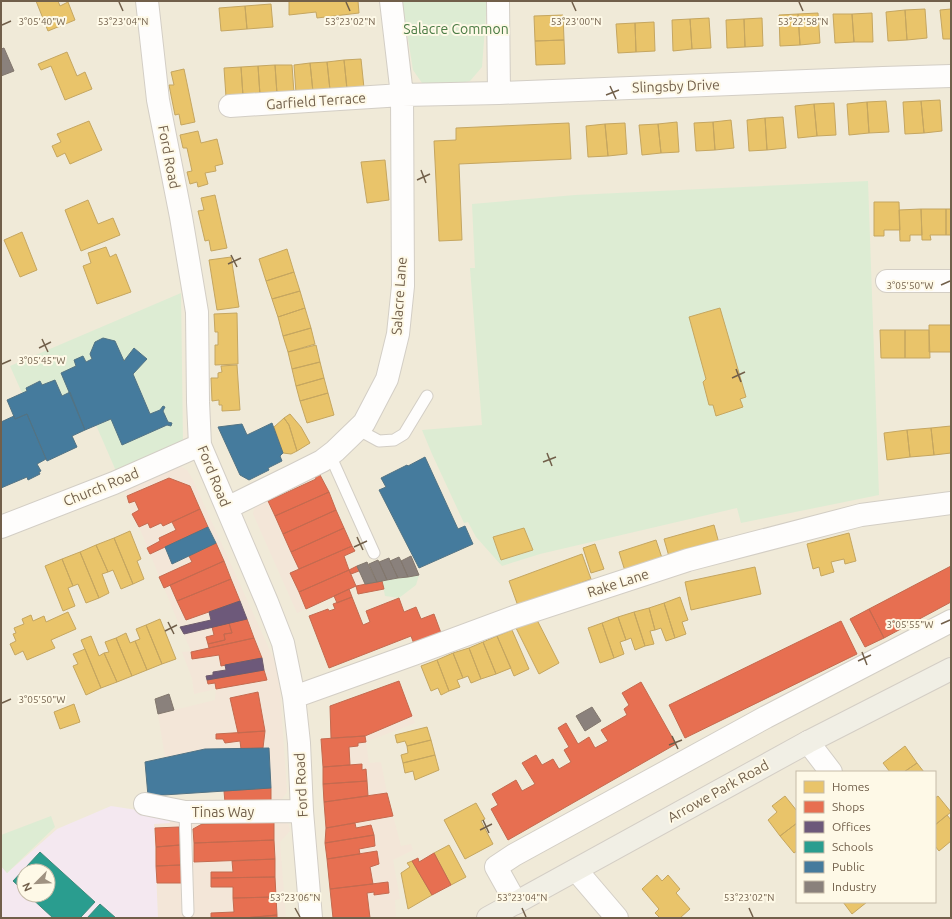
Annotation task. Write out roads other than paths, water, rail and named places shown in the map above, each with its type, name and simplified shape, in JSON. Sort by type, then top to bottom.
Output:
[{"type":"main road","name":"Arrowe Park Road","points":[[488,918],[808,742],[951,669]]},
{"type":"street","name":"Ford Road","points":[[147,1],[158,100],[181,217],[197,312],[200,445],[267,602],[283,644],[294,697],[299,744],[302,811],[311,918]]},
{"type":"street","name":"Salacre Lane","points":[[227,508],[322,461],[364,423],[387,380],[398,334],[403,286],[402,95],[391,1]]},
{"type":"street","points":[[498,1],[499,93]]},
{"type":"street","name":"Slingsby Drive","points":[[402,95],[499,93],[951,76]]},
{"type":"street","name":"Garfield Terrace","points":[[230,106],[402,95]]},
{"type":"street","points":[[887,281],[951,281]]},
{"type":"street","name":"Church Road","points":[[1,527],[114,483],[200,445]]},
{"type":"street","name":"Rake Lane","points":[[294,697],[514,617],[688,560],[861,515],[951,503]]},
{"type":"street","points":[[516,903],[496,867],[502,863],[521,851],[766,717],[951,621]]},
{"type":"street","points":[[808,742],[830,771]]},
{"type":"street","name":"Tinas Way","points":[[145,804],[185,812],[302,811]]},
{"type":"street","points":[[576,870],[617,918]]},
{"type":"lane","points":[[357,429],[379,441],[394,440],[404,434],[427,396]]},
{"type":"lane","points":[[330,454],[374,554]]},
{"type":"lane","points":[[185,812],[188,912]]},
{"type":"park label","name":"Salacre Common","points":[[456,29]]}]
